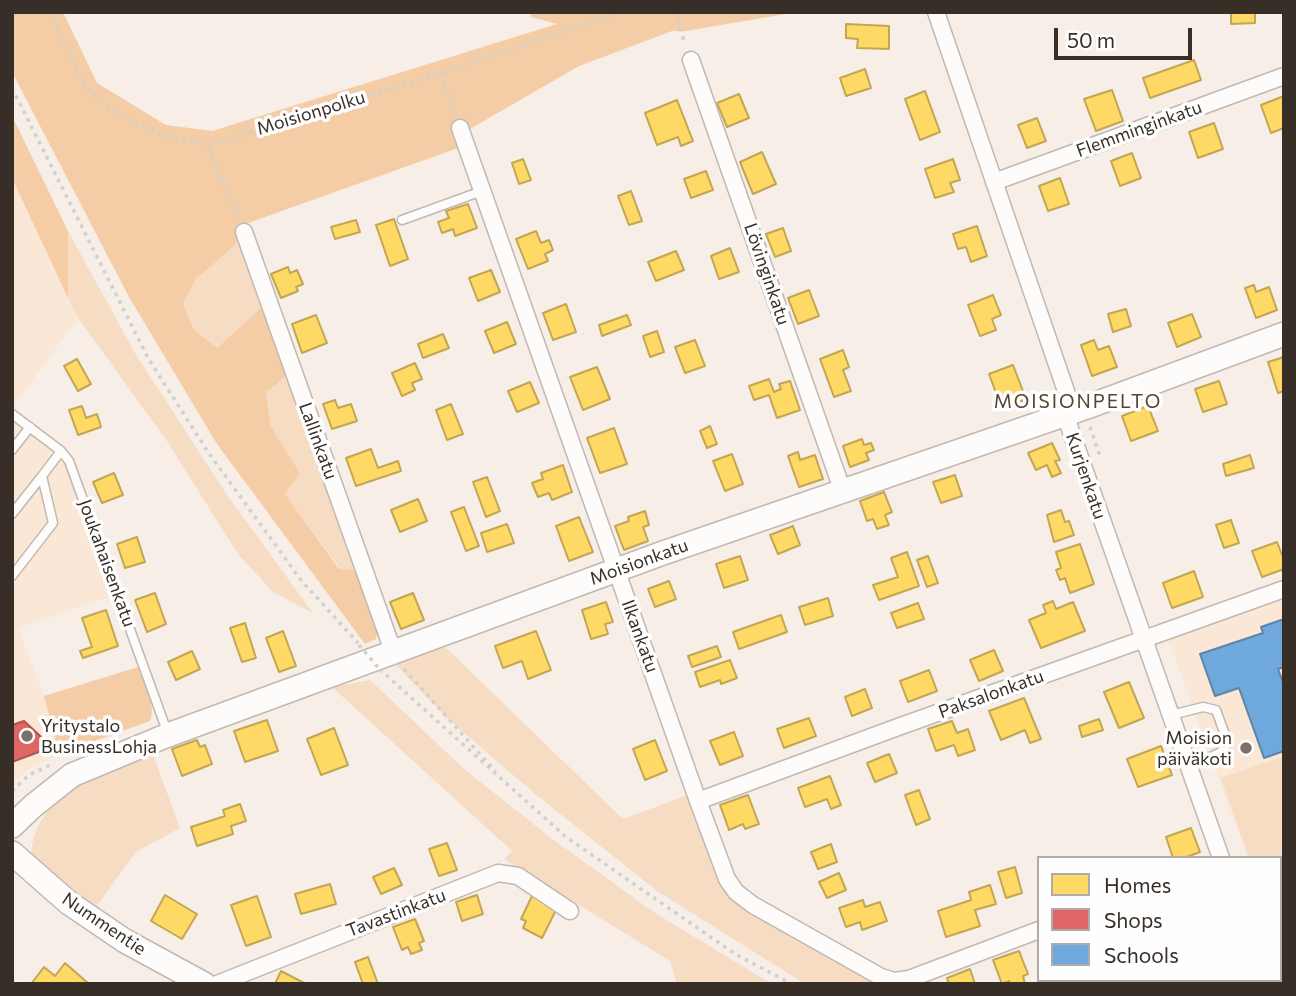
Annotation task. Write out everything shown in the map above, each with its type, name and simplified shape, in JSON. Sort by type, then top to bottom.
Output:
[{"type":"street","name":"Kurjenkatu","points":[[936,12],[1068,397],[1069,426],[1220,856]]},
{"type":"street","name":"Lövinginkatu","points":[[691,60],[842,489]]},
{"type":"street","name":"Flemminginkatu","points":[[994,182],[1284,76]]},
{"type":"street","name":"Ilkankatu","points":[[460,128],[698,801],[727,878],[736,892],[764,912],[894,981],[909,979],[1037,931]]},
{"type":"street","name":"Lallinkatu","points":[[244,232],[388,658]]},
{"type":"street","name":"Moisionkatu","points":[[12,826],[72,775],[168,735],[388,658],[617,570],[842,489],[1067,413],[1284,334]]},
{"type":"street","name":"Paksalonkatu","points":[[698,801],[1284,589]]},
{"type":"street","name":"Nummentie","points":[[12,853],[69,903],[125,941],[192,981]]},
{"type":"street","name":"Tavastinkatu","points":[[217,984],[498,873],[518,876],[570,911]]},
{"type":"lane","points":[[402,220],[482,191]]},
{"type":"lane","name":"Joukahaisenkatu","points":[[12,414],[61,451],[74,471],[168,735]]},
{"type":"lane","points":[[12,450],[30,427]]},
{"type":"lane","points":[[12,514],[61,451]]},
{"type":"lane","points":[[12,576],[54,523],[42,476]]},
{"type":"lane","points":[[1171,715],[1203,707],[1216,710],[1228,743],[1220,752],[1189,767]]},
{"type":"path","name":"Moisionpolku","points":[[49,12],[87,88],[116,113],[160,135],[208,145],[441,73],[624,12]]},
{"type":"path","points":[[675,12],[691,60]]},
{"type":"path","points":[[441,73],[460,128]]},
{"type":"path","points":[[12,88],[148,358],[208,452],[300,579],[359,645],[388,658],[509,786],[566,837],[735,954],[792,984]]},
{"type":"path","points":[[208,145],[244,232]]},
{"type":"path","points":[[388,658],[509,786]]},
{"type":"shaded area","points":[[12,12],[63,12],[97,83],[166,125],[212,131],[557,24],[531,17],[531,12],[797,12],[686,31],[672,31],[579,66],[470,129],[461,147],[248,223],[232,248],[196,279],[183,303],[194,330],[217,348],[261,308],[286,376],[266,393],[271,427],[300,473],[285,494],[339,569],[357,570],[378,630],[376,639],[365,644],[217,444],[129,297],[12,72]]},
{"type":"shaded area","points":[[12,116],[68,231],[68,298],[12,178]]},
{"type":"shaded area","points":[[12,178],[78,318],[12,408]]},
{"type":"shaded area","points":[[68,231],[135,353],[225,492],[313,613],[273,592],[238,554],[167,441],[78,318],[68,298]]},
{"type":"shaded area","points":[[237,239],[261,308],[217,348],[194,330],[183,303],[196,279],[232,248]]},
{"type":"shaded area","points":[[286,376],[357,570],[340,569],[285,494],[300,473],[271,428],[266,393]]},
{"type":"shaded area","points":[[12,418],[56,454],[67,468],[113,596],[18,628],[44,696],[59,754],[28,769],[12,784]]},
{"type":"shaded area","name":"Moision päiväkoti","points":[[1284,598],[1282,921],[1282,856],[1247,856],[1168,639]]},
{"type":"shaded area","points":[[445,647],[623,819],[688,795],[737,902],[759,918],[887,984],[805,984],[657,891],[534,793],[448,719],[395,664]]},
{"type":"shaded area","points":[[138,667],[151,701],[150,721],[59,754],[44,696]]},
{"type":"shaded area","points":[[370,680],[464,769],[551,838],[655,913],[772,984],[677,984],[670,961],[504,859],[512,851],[332,687]]},
{"type":"shaded area","points":[[152,752],[180,828],[136,852],[96,907],[32,857],[34,836],[44,815],[69,790],[96,775]]},
{"type":"shaded area","points":[[1284,756],[1284,896],[1282,897],[1282,856],[1248,856],[1221,778]]},
{"type":"building: Homes","points":[[1231,12],[1255,12],[1255,23],[1231,24]]},
{"type":"building: Homes","points":[[846,24],[889,26],[889,49],[857,48],[858,39],[846,38]]},
{"type":"building: Homes","points":[[1194,60],[1201,80],[1150,98],[1143,78]]},
{"type":"building: Homes","points":[[865,69],[871,88],[846,96],[840,78]]},
{"type":"building: Homes","points":[[1112,90],[1123,121],[1096,131],[1084,99]]},
{"type":"building: Homes","points":[[925,91],[940,132],[920,140],[905,99]]},
{"type":"building: Homes","points":[[739,94],[749,118],[727,127],[717,103]]},
{"type":"building: Homes","points":[[1284,96],[1284,128],[1271,133],[1261,105]]},
{"type":"building: Homes","points":[[677,100],[693,141],[681,146],[678,137],[657,145],[645,113]]},
{"type":"building: Homes","points":[[1037,118],[1046,141],[1027,148],[1018,125]]},
{"type":"building: Homes","points":[[1214,123],[1223,149],[1198,158],[1189,132]]},
{"type":"building: Homes","points":[[762,152],[776,184],[753,194],[740,162]]},
{"type":"building: Homes","points":[[1132,153],[1141,178],[1120,186],[1111,161]]},
{"type":"building: Homes","points":[[523,159],[531,180],[519,184],[512,163]]},
{"type":"building: Homes","points":[[953,159],[960,180],[950,183],[954,192],[935,198],[925,169]]},
{"type":"building: Homes","points":[[706,171],[713,190],[691,198],[684,179]]},
{"type":"building: Homes","points":[[1060,178],[1069,204],[1048,211],[1039,186]]},
{"type":"building: Homes","points":[[631,191],[642,221],[629,225],[618,196]]},
{"type":"building: Homes","points":[[468,204],[477,228],[455,236],[453,229],[442,233],[438,222],[449,218],[446,211]]},
{"type":"building: Homes","points":[[394,219],[408,259],[390,266],[376,225]]},
{"type":"building: Homes","points":[[356,220],[360,232],[335,239],[331,227]]},
{"type":"building: Homes","points":[[977,226],[987,256],[971,262],[966,247],[958,249],[953,234]]},
{"type":"building: Homes","points":[[783,228],[791,251],[775,257],[766,234]]},
{"type":"building: Homes","points":[[536,231],[541,243],[549,240],[553,250],[545,254],[548,261],[528,269],[516,239]]},
{"type":"building: Homes","points":[[730,248],[739,272],[719,279],[711,256]]},
{"type":"building: Homes","points":[[676,251],[684,270],[656,281],[648,262]]},
{"type":"building: Homes","points":[[288,267],[290,273],[297,270],[303,284],[296,287],[298,291],[281,298],[271,274]]},
{"type":"building: Homes","points":[[491,270],[500,292],[478,301],[469,278]]},
{"type":"building: Homes","points":[[1254,285],[1256,292],[1269,287],[1277,310],[1256,318],[1245,288]]},
{"type":"building: Homes","points":[[809,290],[819,316],[798,324],[788,298]]},
{"type":"building: Homes","points":[[993,295],[1001,315],[992,319],[996,330],[980,336],[968,305]]},
{"type":"building: Homes","points":[[566,304],[576,332],[553,340],[543,313]]},
{"type":"building: Homes","points":[[1126,309],[1131,326],[1113,332],[1108,314]]},
{"type":"building: Homes","points":[[1192,314],[1201,337],[1177,347],[1168,323]]},
{"type":"building: Homes","points":[[316,315],[327,343],[302,353],[292,324]]},
{"type":"building: Homes","points":[[627,315],[631,325],[602,336],[599,325]]},
{"type":"building: Homes","points":[[507,322],[516,344],[494,353],[485,331]]},
{"type":"building: Homes","points":[[657,331],[664,352],[650,357],[643,336]]},
{"type":"building: Homes","points":[[443,334],[449,348],[423,358],[418,344]]},
{"type":"building: Homes","points":[[695,340],[705,366],[685,373],[675,347]]},
{"type":"building: Homes","points":[[1094,340],[1098,350],[1109,346],[1117,367],[1092,376],[1081,345]]},
{"type":"building: Homes","points":[[843,350],[849,367],[843,370],[851,391],[834,397],[820,359]]},
{"type":"building: Homes","points":[[1284,357],[1284,391],[1278,393],[1268,362]]},
{"type":"building: Homes","points":[[77,359],[91,384],[78,391],[64,366]]},
{"type":"building: Homes","points":[[415,363],[422,379],[412,383],[415,390],[402,396],[392,373]]},
{"type":"building: Homes","points":[[1013,365],[1026,399],[1002,409],[989,374]]},
{"type":"building: Homes","points":[[597,367],[610,399],[583,410],[570,377]]},
{"type":"building: Homes","points":[[769,379],[774,392],[781,389],[779,384],[790,381],[800,410],[777,418],[769,395],[754,400],[749,386]]},
{"type":"building: Homes","points":[[1219,381],[1227,404],[1203,412],[1195,389]]},
{"type":"building: Homes","points":[[530,382],[539,403],[517,412],[508,391]]},
{"type":"building: Homes","points":[[335,400],[338,408],[351,404],[357,421],[332,429],[323,404]]},
{"type":"building: Homes","points":[[451,404],[463,434],[447,440],[436,410]]},
{"type":"building: Homes","points":[[82,406],[86,418],[97,414],[101,427],[78,435],[69,410]]},
{"type":"building: Homes","points":[[1148,406],[1158,431],[1131,441],[1122,416]]},
{"type":"building: Homes","points":[[710,426],[717,444],[707,448],[700,431]]},
{"type":"building: Homes","points":[[614,428],[627,464],[600,473],[587,438]]},
{"type":"building: Homes","points":[[862,439],[864,445],[871,443],[874,450],[866,453],[869,460],[850,467],[843,446]]},
{"type":"building: Homes","points":[[1052,443],[1060,460],[1055,461],[1061,473],[1052,477],[1047,465],[1036,470],[1028,453]]},
{"type":"building: Homes","points":[[371,449],[378,468],[398,461],[401,471],[356,486],[346,458]]},
{"type":"building: Homes","points":[[798,452],[800,460],[815,455],[823,479],[799,487],[788,456]]},
{"type":"building: Homes","points":[[732,454],[743,484],[725,491],[713,461]]},
{"type":"building: Homes","points":[[1250,455],[1254,468],[1226,476],[1223,464]]},
{"type":"building: Homes","points":[[563,465],[572,492],[552,500],[549,493],[538,497],[532,483],[543,479],[541,473]]},
{"type":"building: Homes","points":[[114,473],[123,495],[102,503],[93,482]]},
{"type":"building: Homes","points":[[955,475],[962,496],[941,503],[933,482]]},
{"type":"building: Homes","points":[[487,477],[500,511],[486,517],[473,482]]},
{"type":"building: Homes","points":[[884,492],[892,512],[885,515],[889,525],[877,529],[873,519],[867,521],[860,501]]},
{"type":"building: Homes","points":[[418,499],[427,521],[400,532],[391,510]]},
{"type":"building: Homes","points":[[464,507],[479,546],[466,551],[451,512]]},
{"type":"building: Homes","points":[[1061,510],[1074,535],[1054,542],[1047,515]]},
{"type":"building: Homes","points":[[645,511],[649,525],[643,527],[648,541],[624,550],[615,526],[629,521],[628,517]]},
{"type":"building: Homes","points":[[579,517],[593,552],[569,561],[556,526]]},
{"type":"building: Homes","points":[[1231,520],[1239,543],[1224,548],[1216,525]]},
{"type":"building: Homes","points":[[507,524],[514,543],[487,552],[481,533]]},
{"type":"building: Homes","points":[[793,526],[800,545],[778,554],[770,535]]},
{"type":"building: Homes","points":[[137,537],[145,562],[125,568],[117,544]]},
{"type":"building: Homes","points":[[1277,542],[1284,560],[1284,569],[1262,577],[1252,551]]},
{"type":"building: Homes","points":[[1080,544],[1094,584],[1070,593],[1065,578],[1060,580],[1056,570],[1061,568],[1056,552]]},
{"type":"building: Homes","points":[[907,552],[919,586],[879,600],[873,585],[898,577],[891,558]]},
{"type":"building: Homes","points":[[740,556],[748,580],[724,588],[716,564]]},
{"type":"building: Homes","points":[[928,556],[938,583],[927,587],[917,560]]},
{"type":"building: Homes","points":[[1194,571],[1203,597],[1172,608],[1163,583]]},
{"type":"building: Homes","points":[[669,581],[676,599],[655,607],[648,589]]},
{"type":"building: Homes","points":[[155,593],[166,624],[147,632],[135,600]]},
{"type":"building: Homes","points":[[413,593],[424,620],[401,629],[390,602]]},
{"type":"building: Homes","points":[[828,598],[833,616],[805,625],[799,607]]},
{"type":"building: Homes","points":[[1053,601],[1056,609],[1073,602],[1085,631],[1041,648],[1029,620],[1046,613],[1043,605]]},
{"type":"building: Homes","points":[[606,602],[613,622],[605,624],[608,634],[591,639],[582,610]]},
{"type":"building: Homes","points":[[918,603],[924,619],[897,628],[891,613]]},
{"type":"building: Homes","points":[[106,610],[118,646],[83,658],[80,651],[92,647],[82,618]]},
{"type":"building: Homes","points":[[781,615],[787,632],[739,649],[733,632]]},
{"type":"building: Homes","points":[[245,623],[256,658],[242,662],[230,628]]},
{"type":"building: Homes","points":[[283,631],[296,666],[279,672],[266,638]]},
{"type":"building: Homes","points":[[536,631],[551,670],[528,679],[522,661],[503,668],[495,646]]},
{"type":"building: Homes","points":[[717,646],[721,657],[692,667],[688,656]]},
{"type":"building: Homes","points":[[994,650],[1003,671],[979,681],[970,660]]},
{"type":"building: Homes","points":[[192,651],[200,669],[176,680],[168,662]]},
{"type":"building: Homes","points":[[730,660],[737,678],[700,687],[695,672]]},
{"type":"building: Homes","points":[[929,670],[937,691],[908,702],[900,681]]},
{"type":"building: Homes","points":[[1129,682],[1144,718],[1119,728],[1104,692]]},
{"type":"building: Homes","points":[[865,689],[872,708],[852,716],[845,697]]},
{"type":"building: Homes","points":[[1024,698],[1041,739],[1030,743],[1025,730],[1001,740],[989,711]]},
{"type":"building: Homes","points":[[809,718],[816,736],[784,748],[777,729]]},
{"type":"building: Homes","points":[[1099,719],[1103,730],[1082,737],[1079,726]]},
{"type":"building: Homes","points":[[267,720],[278,751],[245,762],[234,731]]},
{"type":"building: Homes","points":[[952,721],[957,733],[968,729],[975,750],[958,756],[954,745],[936,751],[928,729]]},
{"type":"building: Homes","points":[[334,728],[348,765],[321,775],[307,739]]},
{"type":"building: Homes","points":[[734,732],[743,756],[720,765],[710,741]]},
{"type":"building: Homes","points":[[197,740],[200,747],[205,745],[212,764],[182,776],[172,749]]},
{"type":"building: Homes","points":[[655,740],[667,771],[645,780],[633,749]]},
{"type":"building: Homes","points":[[1161,746],[1172,775],[1138,787],[1127,759]]},
{"type":"building: Homes","points":[[889,754],[897,773],[875,782],[867,763]]},
{"type":"building: Homes","points":[[830,776],[841,805],[831,809],[827,799],[805,807],[798,788]]},
{"type":"building: Homes","points":[[919,790],[930,819],[916,825],[905,795]]},
{"type":"building: Homes","points":[[748,795],[759,824],[745,829],[743,824],[729,830],[720,805]]},
{"type":"building: Homes","points":[[240,804],[246,821],[231,826],[233,834],[197,846],[191,827],[225,816],[223,810]]},
{"type":"building: Homes","points":[[1191,828],[1200,852],[1189,856],[1172,856],[1166,837]]},
{"type":"building: Homes","points":[[447,843],[457,870],[439,876],[429,849]]},
{"type":"building: Homes","points":[[831,844],[837,862],[818,869],[811,852]]},
{"type":"building: Homes","points":[[1015,867],[1022,893],[1006,898],[998,872]]},
{"type":"building: Homes","points":[[394,868],[402,885],[381,894],[373,877]]},
{"type":"building: Homes","points":[[839,873],[846,890],[827,898],[819,882]]},
{"type":"building: Homes","points":[[330,884],[336,904],[301,914],[295,894]]},
{"type":"building: Homes","points":[[990,885],[996,904],[975,910],[980,926],[946,937],[938,911],[971,900],[969,892]]},
{"type":"building: Homes","points":[[165,895],[197,914],[182,939],[151,921]]},
{"type":"building: Homes","points":[[477,895],[483,914],[462,921],[456,902]]},
{"type":"building: Homes","points":[[257,896],[271,937],[246,946],[231,905]]},
{"type":"building: Homes","points":[[532,896],[557,908],[542,938],[523,928],[526,921],[521,919]]},
{"type":"building: Homes","points":[[863,900],[865,907],[880,902],[887,921],[862,930],[860,922],[846,927],[839,908]]},
{"type":"building: Homes","points":[[415,919],[424,941],[419,943],[422,950],[411,954],[408,947],[402,950],[393,927]]},
{"type":"building: Homes","points":[[1019,951],[1028,974],[1023,976],[1025,984],[1010,984],[1009,981],[1002,984],[993,960]]},
{"type":"building: Homes","points":[[368,957],[378,984],[363,984],[355,962]]},
{"type":"building: Homes","points":[[65,963],[89,984],[31,984],[44,967],[55,976]]},
{"type":"building: Homes","points":[[970,969],[975,984],[949,984],[947,978]]},
{"type":"building: Homes","points":[[281,971],[306,984],[275,984]]},
{"type":"building: Homes","points":[[1106,982],[1140,984],[1106,984]]},
{"type":"building: Shops","name":"Yritystalo BusinessLohja","points":[[24,721],[52,747],[12,762],[12,725]]},
{"type":"building: Schools","points":[[1284,619],[1284,667],[1278,669],[1284,685],[1284,751],[1264,758],[1239,688],[1215,696],[1200,654],[1263,633],[1261,627]]},
{"type":"place","name":"Yritystalo BusinessLohja","points":[[27,736]]},
{"type":"place","name":"Moision päiväkoti","points":[[1246,748]]},
{"type":"district","name":"MOISIONPELTO","points":[[1078,402]]}]
